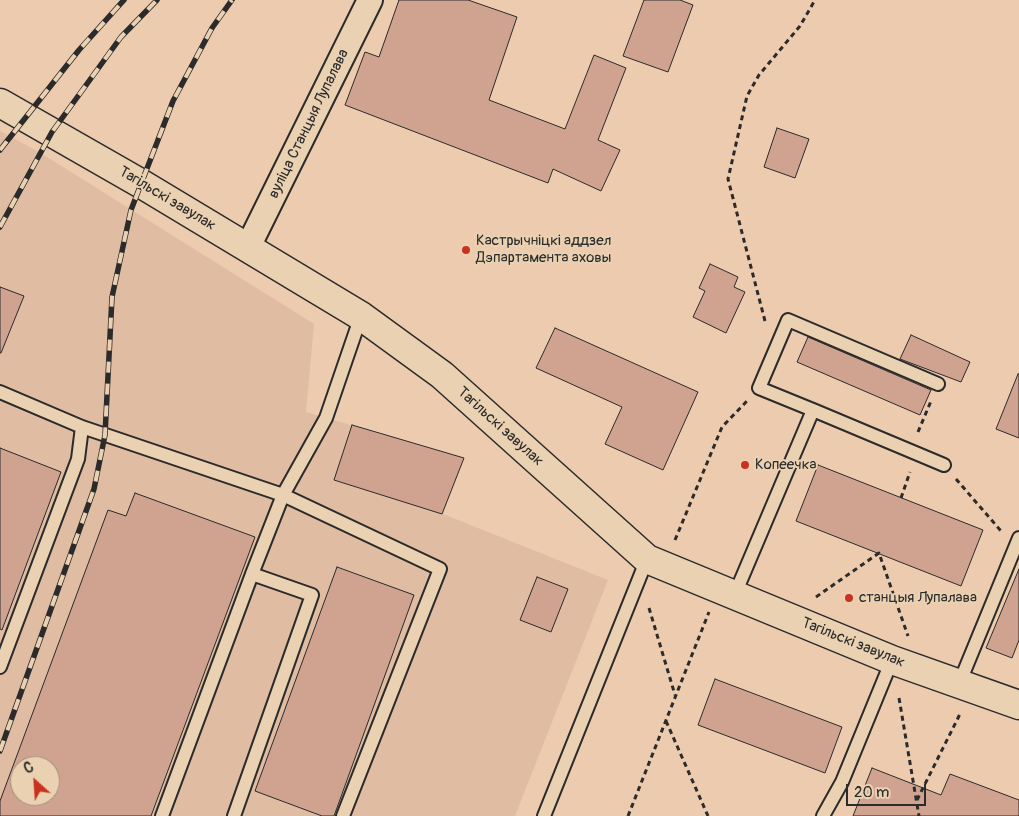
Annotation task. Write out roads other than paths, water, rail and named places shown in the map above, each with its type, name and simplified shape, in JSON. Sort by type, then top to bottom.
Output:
[{"type":"main road","name":"Тагільскі завулак","points":[[0,103],[248,247],[361,316],[442,375],[651,568],[727,591],[892,660],[1019,705]]},
{"type":"street","name":"вуліца Станцыя Лупалава","points":[[248,247],[370,0]]},
{"type":"lane","points":[[162,816],[252,574],[284,495],[326,418],[361,316]]},
{"type":"lane","points":[[938,384],[788,320],[759,388],[944,465]]},
{"type":"lane","points":[[0,392],[82,427],[284,495],[440,569],[343,816]]},
{"type":"lane","points":[[727,591],[813,410]]},
{"type":"lane","points":[[0,666],[78,459],[82,427]]},
{"type":"lane","points":[[965,686],[1017,542]]},
{"type":"lane","points":[[544,816],[651,568]]},
{"type":"lane","points":[[234,816],[312,595],[252,574]]},
{"type":"lane","points":[[823,816],[842,782],[892,660]]},
{"type":"railway","points":[[0,150],[79,50],[124,0]]},
{"type":"railway","points":[[0,227],[52,132],[121,37],[157,0]]},
{"type":"railway","points":[[0,751],[94,489],[105,435],[112,297],[131,210],[173,101],[212,28],[232,0]]},
{"type":"place","name":"Кастрычніцкі аддзел Дэпартамента аховы","points":[[466,250]]},
{"type":"place","name":"Копеечка","points":[[745,465]]},
{"type":"place","name":"станцыя Лупалава","points":[[849,598]]}]
